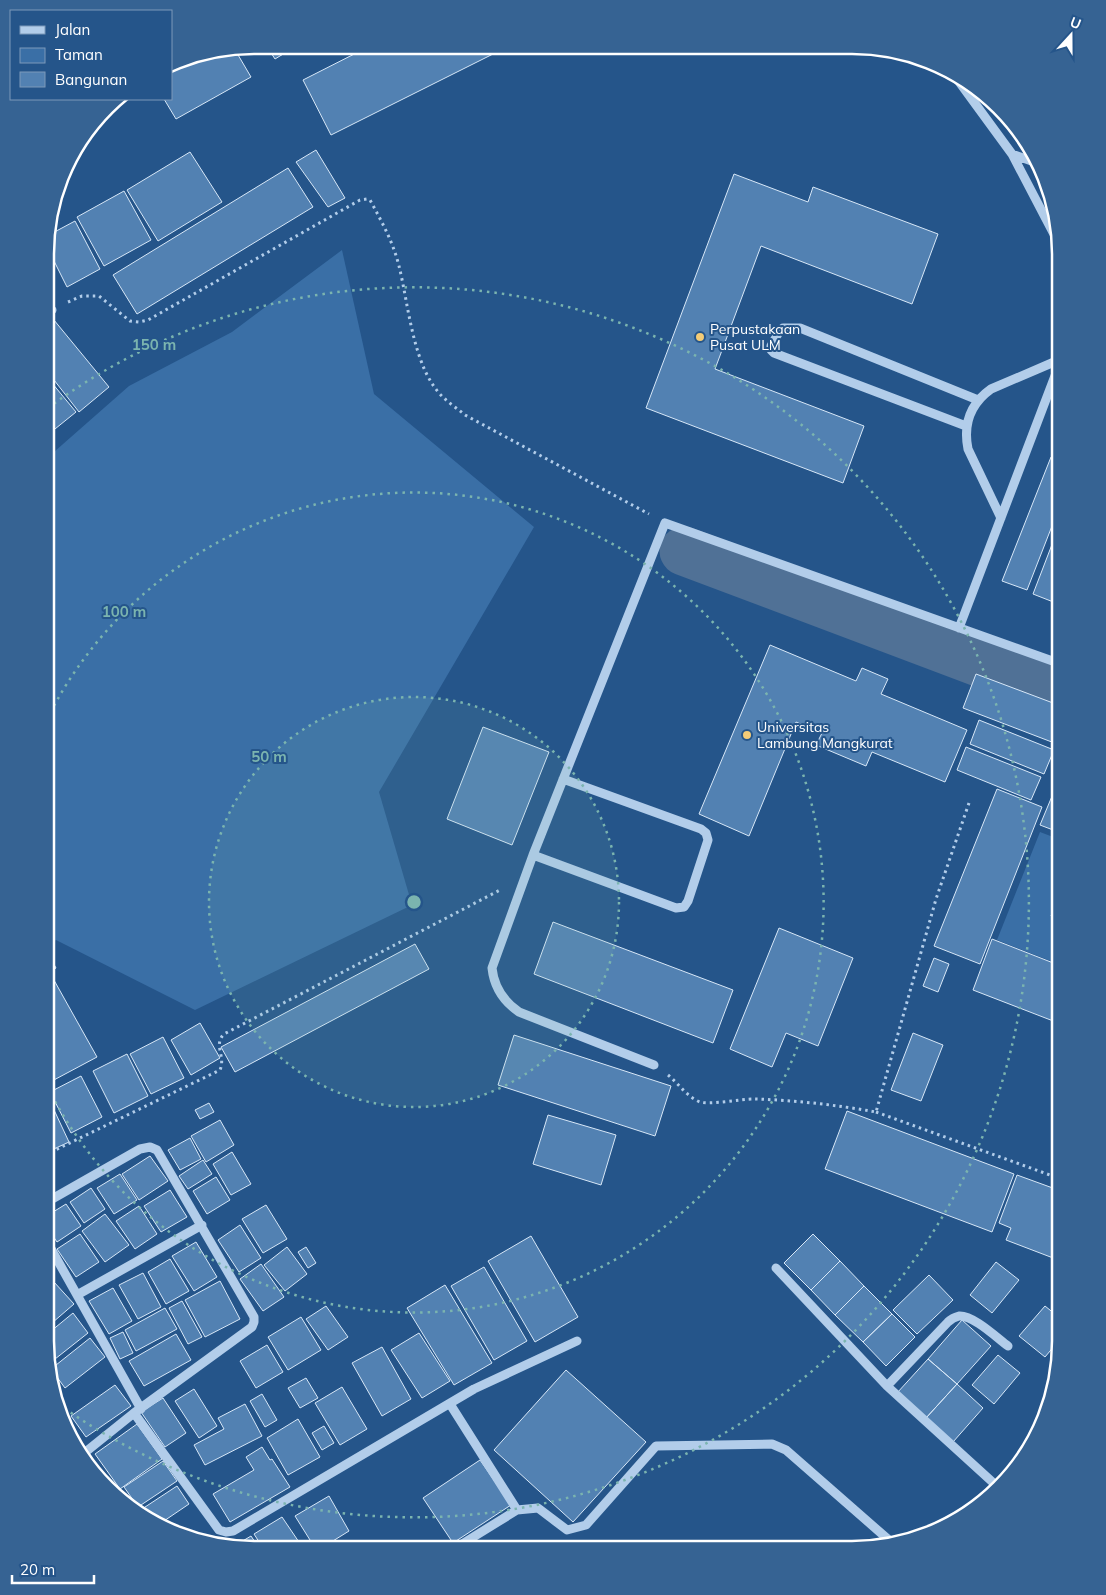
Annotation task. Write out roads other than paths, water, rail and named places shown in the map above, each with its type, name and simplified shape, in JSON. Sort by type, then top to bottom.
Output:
[{"type":"street","points":[[963,87],[1012,154],[1051,229]]},
{"type":"street","points":[[1012,154],[1029,160]]},
{"type":"street","points":[[966,426],[774,353],[771,346],[783,328],[800,328],[978,400]]},
{"type":"street","points":[[1001,518],[968,449],[966,426],[978,400],[991,389],[1052,364]]},
{"type":"street","points":[[959,628],[1052,384]]},
{"type":"street","points":[[654,1065],[519,1012],[509,1006],[501,995],[496,985],[492,968],[524,877],[665,523],[1052,661]]},
{"type":"street","points":[[533,854],[676,908],[684,907],[688,901],[708,840],[706,833],[701,829],[563,779]]},
{"type":"street","points":[[54,1198],[140,1149],[150,1147],[157,1150],[254,1317],[252,1327],[137,1411],[87,1451]]},
{"type":"street","points":[[77,1295],[202,1225]]},
{"type":"street","points":[[54,1254],[137,1411],[219,1530],[226,1532],[232,1531],[474,1389],[577,1341]]},
{"type":"street","points":[[776,1268],[887,1386],[994,1483]]},
{"type":"street","points":[[887,1386],[948,1322],[959,1316],[968,1317],[1008,1346]]},
{"type":"street","points":[[450,1404],[517,1510]]},
{"type":"street","points":[[467,1541],[517,1510],[538,1508],[566,1530],[586,1525],[656,1446],[772,1444],[786,1450],[887,1538]]},
{"type":"waterway","points":[[684,551],[1052,690]]},
{"type":"place","name":"Perpustakaan Pusat ULM","points":[[700,337]]},
{"type":"place","name":"Universitas Lambung Mangkurat","points":[[747,735]]}]
